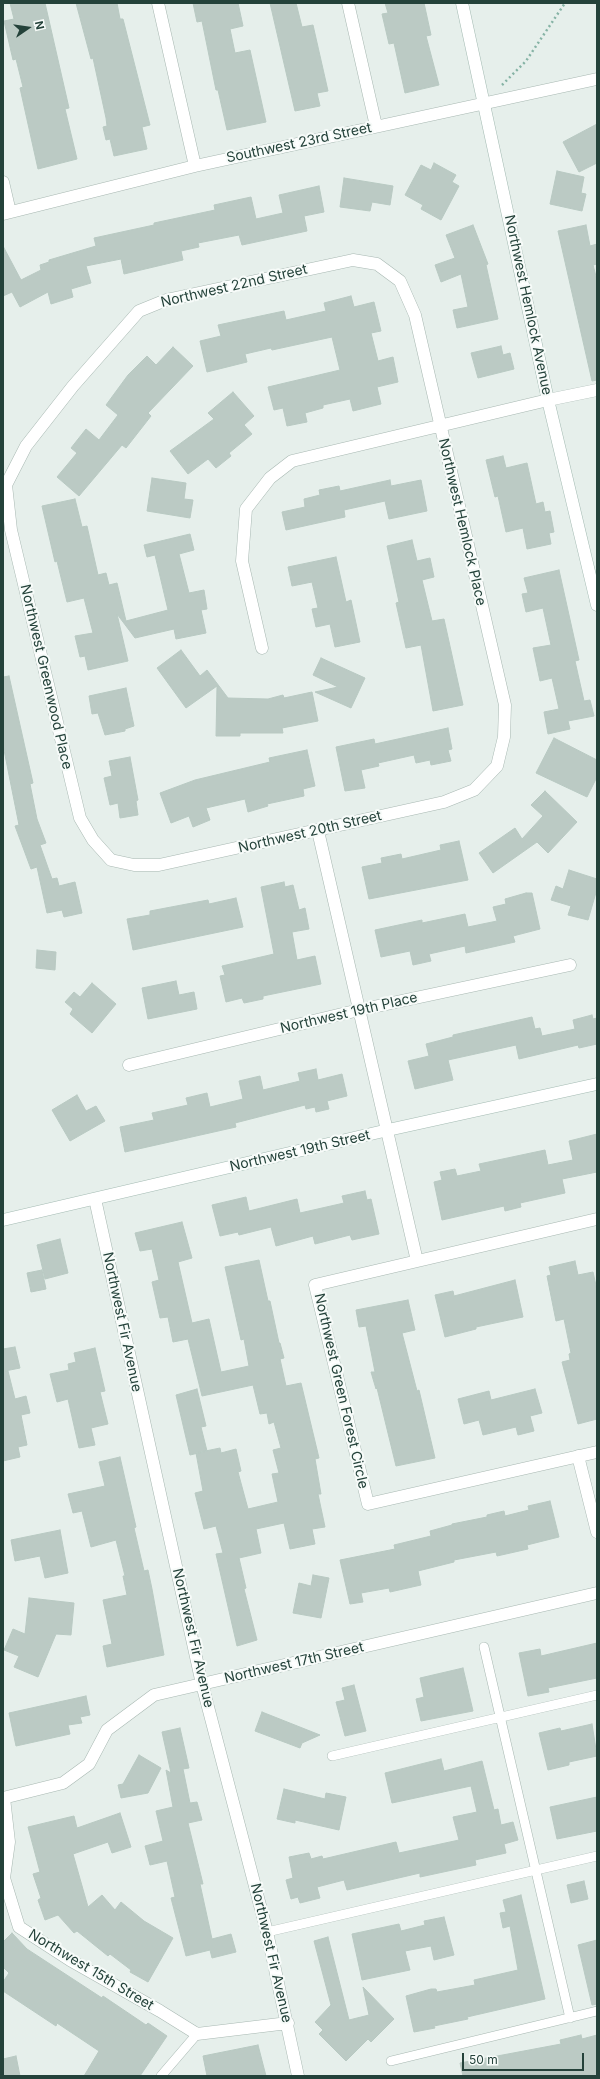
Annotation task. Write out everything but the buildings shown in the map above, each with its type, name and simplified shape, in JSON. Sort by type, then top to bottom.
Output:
[{"type":"street","points":[[158,3],[195,166]]},
{"type":"street","points":[[348,3],[376,126]]},
{"type":"street","name":"Northwest Hemlock Avenue","points":[[462,3],[548,400],[597,605]]},
{"type":"street","name":"Southwest 23rd Street","points":[[6,213],[195,166],[484,102],[597,79]]},
{"type":"street","points":[[3,182],[6,213]]},
{"type":"street","name":"Northwest 22nd Street","points":[[6,485],[26,446],[73,386],[139,311],[166,300],[353,260],[377,264],[400,281]]},
{"type":"street","name":"Northwest Hemlock Place","points":[[400,281],[415,315],[506,705],[504,737],[497,766]]},
{"type":"street","points":[[262,648],[242,561],[246,509],[270,478],[292,462],[548,400],[597,390]]},
{"type":"street","name":"Northwest Greenwood Place","points":[[6,485],[11,530],[80,818],[93,840],[111,860]]},
{"type":"street","name":"Northwest 20th Street","points":[[111,860],[134,865],[159,865],[444,802],[474,790],[497,766]]},
{"type":"street","points":[[318,831],[388,1130],[416,1261]]},
{"type":"street","name":"Northwest 19th Place","points":[[129,1065],[359,1010],[570,965]]},
{"type":"street","name":"Northwest 19th Street","points":[[3,1220],[388,1130],[597,1084]]},
{"type":"street","name":"Northwest Fir Avenue","points":[[95,1199],[202,1684],[267,1932],[288,2023],[298,2076]]},
{"type":"street","name":"Northwest Green Forest Circle","points":[[597,1219],[315,1285],[368,1504],[597,1452]]},
{"type":"street","points":[[578,1456],[597,1532]]},
{"type":"street","name":"Northwest 17th Street","points":[[3,1798],[63,1783],[89,1764],[107,1730],[154,1695],[597,1592]]},
{"type":"street","name":"Northwest 15th Street","points":[[3,1798],[9,1842],[4,1878],[19,1927],[70,1960],[160,2011],[197,2034]]},
{"type":"street","points":[[197,2034],[288,2023]]},
{"type":"lane","points":[[484,1647],[570,2018]]},
{"type":"lane","points":[[332,1756],[501,1719],[597,1695]]},
{"type":"lane","points":[[267,1932],[597,1856]]},
{"type":"lane","points":[[391,2061],[597,2011]]},
{"type":"lane","points":[[161,2076],[197,2034]]},
{"type":"path","points":[[484,102],[526,61],[565,3]]}]
